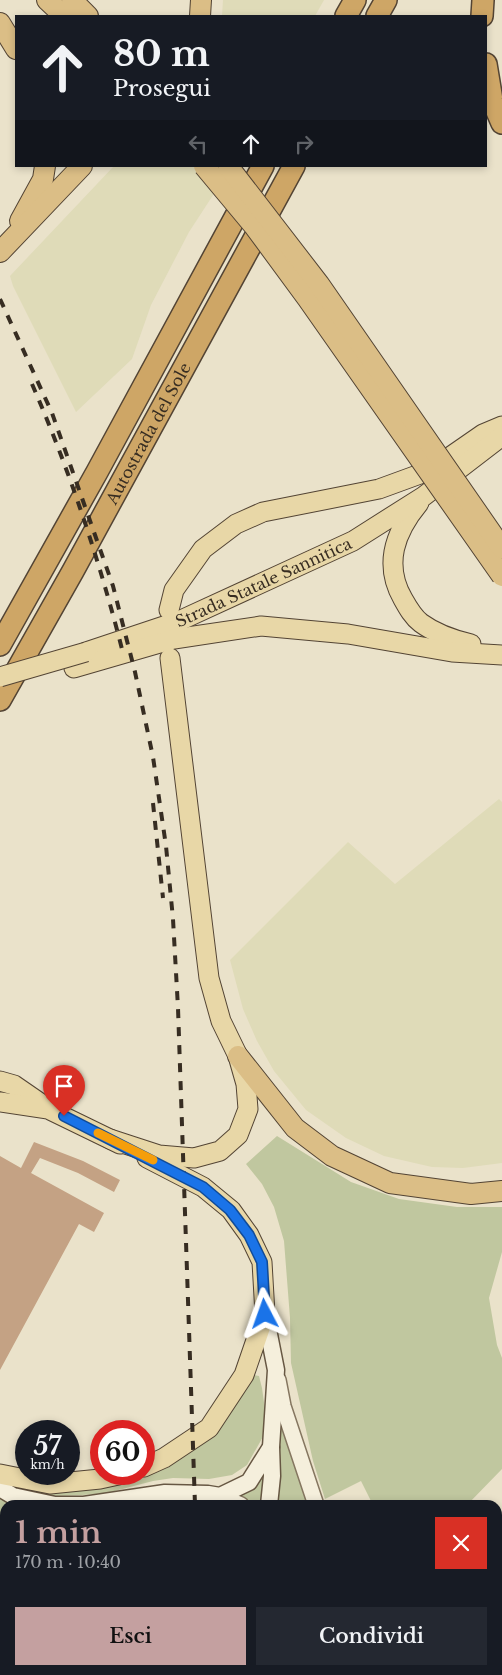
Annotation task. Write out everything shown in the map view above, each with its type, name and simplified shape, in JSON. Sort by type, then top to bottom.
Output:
[{"type":"highway","points":[[47,0],[63,15]]},
{"type":"highway","points":[[72,0],[87,15]]},
{"type":"highway","points":[[200,0],[200,15]]},
{"type":"highway","points":[[338,15],[344,0]]},
{"type":"highway","points":[[347,15],[355,0]]},
{"type":"highway","points":[[378,15],[386,0]]},
{"type":"highway","points":[[482,15],[483,0]]},
{"type":"highway","points":[[0,23],[15,47]]},
{"type":"highway","points":[[487,70],[492,100],[502,123]]},
{"type":"highway","points":[[0,252],[27,209],[42,179],[45,167]]},
{"type":"highway","points":[[0,252],[81,167]]},
{"type":"highway","points":[[205,167],[254,226],[307,298],[502,576]]},
{"type":"highway","points":[[229,167],[318,284],[502,548]]},
{"type":"highway","name":"Autostrada del Sole","points":[[0,645],[97,472],[262,167]]},
{"type":"highway","name":"Autostrada del Sole","points":[[0,700],[73,571],[293,167]]},
{"type":"highway","points":[[238,1056],[295,1128],[332,1156],[390,1183],[471,1194],[502,1191]]},
{"type":"main road","points":[[169,610],[174,590],[203,549],[236,524],[263,512],[379,488],[431,470],[483,434],[502,426]]},
{"type":"main road","name":"Strada Statale Sannitica","points":[[0,677],[86,652],[179,620],[353,541],[424,496],[502,436]]},
{"type":"main road","points":[[424,496],[410,514],[399,533],[393,550],[394,581],[410,612],[421,623],[450,639],[502,653]]},
{"type":"main road","points":[[0,690],[174,639],[260,626],[348,634],[452,652],[502,653]]},
{"type":"main road","points":[[110,1139],[159,1155],[194,1158],[220,1151],[238,1135],[248,1109],[246,1084],[238,1056],[221,1021],[209,978],[170,658]]},
{"type":"main road","points":[[0,1081],[14,1085],[48,1108],[203,1187],[230,1210],[249,1235],[262,1262],[265,1314],[276,1370],[270,1500]]},
{"type":"main road","points":[[0,1102],[48,1108]]},
{"type":"main road","points":[[155,1462],[209,1428],[244,1375],[265,1314]]},
{"type":"main road","points":[[225,1500],[249,1482],[271,1448]]},
{"type":"main road","points":[[0,1474],[50,1484],[90,1480]]},
{"type":"main road","points":[[6,1492],[36,1500]]},
{"type":"main road","points":[[140,1500],[165,1493],[208,1494],[222,1500]]},
{"type":"street","points":[[276,1370],[284,1406],[314,1500]]},
{"type":"street","points":[[6,1492],[19,1500]]},
{"type":"shaded area","points":[[223,0],[324,0],[316,15],[222,15]]},
{"type":"shaded area","points":[[113,167],[231,167],[189,232],[151,305],[132,359],[76,412],[13,286],[10,276]]},
{"type":"shaded area","points":[[499,799],[502,802],[502,1163],[463,1168],[432,1167],[384,1156],[346,1138],[306,1110],[274,1071],[257,1041],[243,1009],[230,960],[348,842],[395,884]]},
{"type":"green space","points":[[277,1136],[351,1182],[399,1199],[457,1207],[502,1207],[502,1252],[489,1298],[497,1345],[502,1358],[502,1469],[472,1500],[370,1500],[361,1481],[325,1499],[313,1461],[291,1363],[290,1318],[284,1241],[274,1207],[262,1184],[246,1164]]},
{"type":"green space","points":[[254,1375],[259,1376],[266,1417],[264,1435],[247,1465],[232,1475],[209,1479],[173,1478],[155,1481],[155,1468],[163,1463]]},
{"type":"green space","points":[[278,1399],[310,1500],[240,1500],[231,1496],[252,1486]]},
{"type":"green space","points":[[90,1484],[138,1485],[107,1493],[82,1495],[54,1496],[37,1492],[36,1489]]},
{"type":"building","points":[[34,1142],[83,1161],[120,1180],[114,1192],[78,1173],[40,1158],[31,1173],[104,1213],[94,1232],[79,1224],[0,1370],[0,1156],[21,1168]]},
{"type":"railway","points":[[0,299],[52,413],[113,586],[135,672],[153,757],[166,846],[173,919],[178,1008],[195,1500]]},
{"type":"railway","points":[[32,384],[46,416],[82,515],[122,649]]},
{"type":"railway","points":[[153,803],[163,898]]},
{"type":"slow traffic","points":[[98,1133],[153,1160]]},
{"type":"route","points":[[64,1116],[203,1187],[230,1210],[249,1235],[262,1262],[265,1314]]}]
